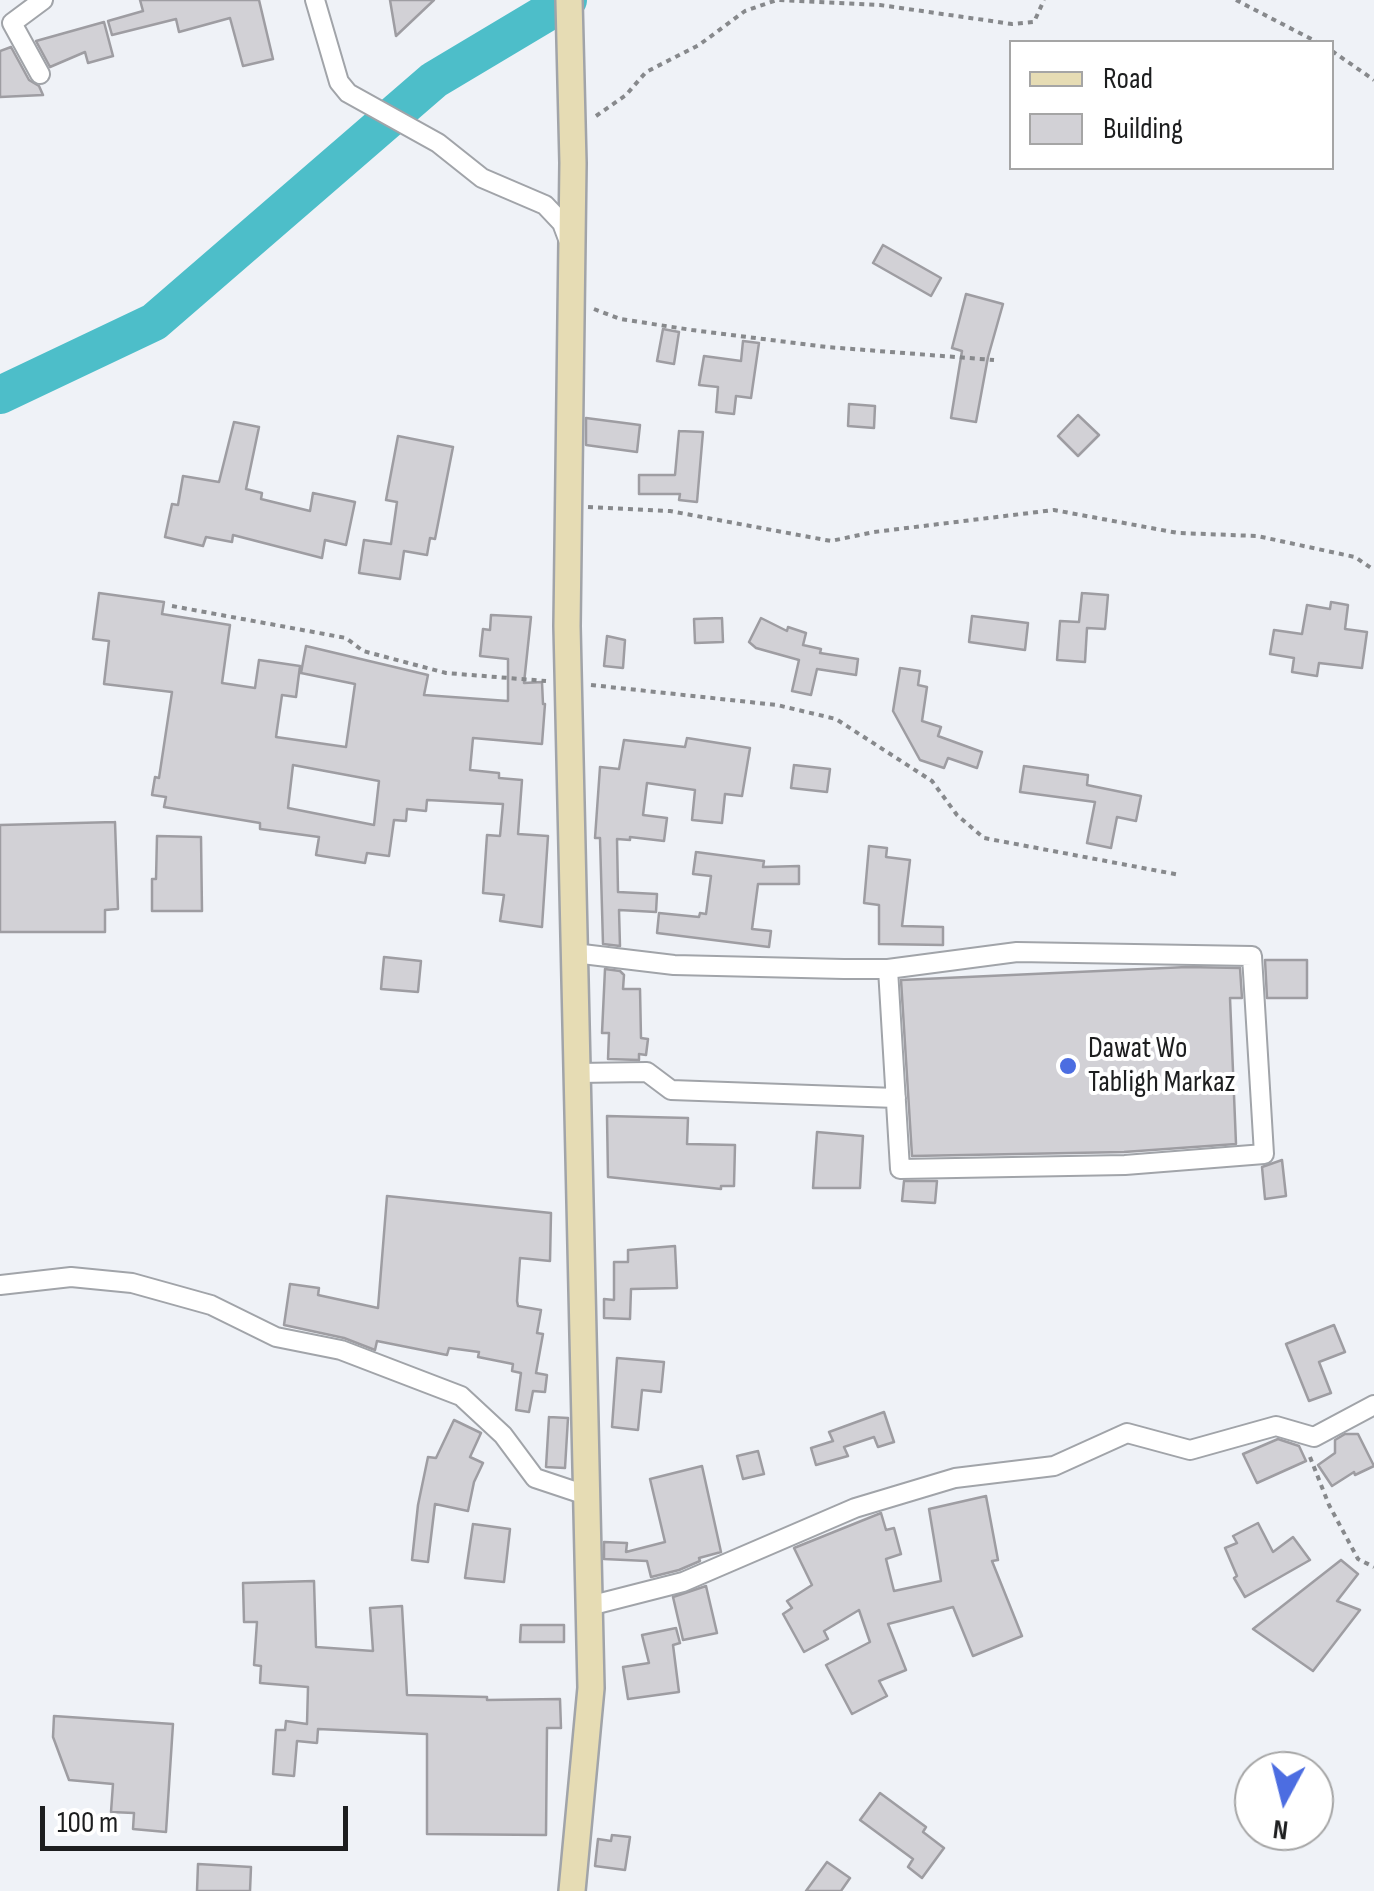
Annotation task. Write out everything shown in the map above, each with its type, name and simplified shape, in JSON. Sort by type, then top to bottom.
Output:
[{"type":"main road","points":[[570,0],[573,163],[568,683],[591,1688],[572,1891]]},
{"type":"street","points":[[40,74],[6,27],[43,0]]},
{"type":"street","points":[[315,0],[339,82],[356,100],[438,143],[482,178],[545,204],[562,223],[572,252]]},
{"type":"street","points":[[574,953],[674,965],[888,968],[1017,952],[1252,956],[1264,1154],[1125,1164],[900,1169],[888,968]]},
{"type":"street","points":[[577,1073],[646,1072],[671,1090],[896,1098]]},
{"type":"street","points":[[0,1285],[71,1277],[132,1284],[211,1305],[276,1337],[341,1350],[461,1396],[504,1435],[535,1478],[586,1494]]},
{"type":"street","points":[[589,1606],[683,1582],[855,1508],[955,1478],[1054,1466],[1127,1433],[1190,1450],[1276,1426],[1314,1437],[1374,1404]]},
{"type":"path","points":[[595,128],[596,115],[626,94],[646,72],[699,44],[744,11],[777,0],[880,5],[1012,24],[1034,22],[1044,0]]},
{"type":"path","points":[[1236,0],[1313,40]]},
{"type":"path","points":[[1334,52],[1374,80]]},
{"type":"path","points":[[571,300],[620,319],[692,330],[827,347],[994,360]]},
{"type":"path","points":[[568,506],[670,511],[832,541],[874,532],[1054,510],[1178,534],[1257,536],[1355,557],[1374,570]]},
{"type":"path","points":[[172,606],[346,638],[362,652],[446,673],[777,705],[836,719],[932,781],[957,815],[984,838],[1180,875]]},
{"type":"path","points":[[1301,1434],[1350,1546],[1358,1559],[1374,1566]]},
{"type":"building","points":[[140,0],[259,0],[273,59],[243,66],[230,18],[179,32],[176,19],[112,35],[108,21],[143,11]]},
{"type":"building","points":[[390,0],[434,0],[396,36]]},
{"type":"building","points":[[104,22],[113,56],[88,63],[85,52],[50,67],[36,41]]},
{"type":"building","points":[[11,47],[29,80],[39,86],[43,95],[0,97],[0,51]]},
{"type":"building","points":[[883,245],[941,278],[931,296],[873,263]]},
{"type":"building","points":[[966,294],[1003,304],[976,422],[951,418],[962,351],[952,348]]},
{"type":"building","points":[[663,329],[679,332],[674,364],[657,361]]},
{"type":"building","points":[[743,341],[759,343],[751,398],[736,396],[734,414],[716,412],[718,387],[699,385],[704,356],[741,361]]},
{"type":"building","points":[[849,404],[875,406],[874,428],[848,426]]},
{"type":"building","points":[[1078,415],[1099,435],[1078,456],[1058,436]]},
{"type":"building","points":[[586,418],[640,425],[637,452],[586,445]]},
{"type":"building","points":[[234,422],[259,427],[246,489],[262,493],[261,499],[310,511],[313,493],[355,502],[346,545],[325,540],[322,558],[233,535],[232,542],[206,537],[203,546],[165,537],[172,504],[178,505],[183,476],[219,482]]},
{"type":"building","points":[[679,431],[703,432],[697,502],[679,500],[680,494],[639,494],[639,475],[675,475]]},
{"type":"building","points":[[398,436],[453,447],[435,539],[430,538],[427,555],[404,551],[400,579],[359,573],[364,540],[391,544],[397,502],[386,500]]},
{"type":"building","points":[[99,593],[164,602],[162,614],[230,625],[222,683],[255,688],[259,660],[300,666],[296,697],[282,695],[276,737],[346,747],[355,684],[301,673],[306,646],[428,675],[424,695],[508,701],[508,659],[480,656],[483,629],[490,630],[491,615],[531,617],[524,683],[542,682],[542,744],[473,738],[470,770],[522,780],[518,834],[548,836],[542,927],[500,921],[504,895],[483,893],[487,835],[500,836],[503,804],[427,800],[426,811],[407,809],[406,821],[394,820],[389,856],[367,853],[365,863],[316,855],[319,837],[260,829],[260,823],[164,807],[166,797],[152,795],[155,777],[159,778],[172,692],[104,684],[109,641],[93,639]],"holes":[[[293,765],[379,781],[374,825],[288,808]]]},
{"type":"building","points":[[1082,593],[1108,595],[1105,629],[1087,628],[1085,662],[1057,660],[1060,621],[1079,622]]},
{"type":"building","points":[[1331,602],[1348,605],[1345,629],[1367,632],[1362,668],[1319,663],[1317,676],[1292,672],[1294,658],[1270,654],[1274,630],[1302,634],[1307,605],[1330,609]]},
{"type":"building","points":[[972,616],[1028,623],[1025,650],[969,642]]},
{"type":"building","points":[[722,618],[723,642],[695,643],[694,619]]},
{"type":"building","points":[[761,618],[787,631],[788,627],[806,633],[803,645],[821,649],[820,653],[858,659],[856,675],[817,669],[811,695],[792,691],[799,660],[756,648],[749,642]]},
{"type":"building","points":[[607,636],[625,640],[623,668],[604,666]]},
{"type":"building","points":[[900,668],[920,671],[918,685],[927,687],[922,721],[941,727],[938,736],[982,752],[977,768],[948,758],[944,768],[920,760],[893,711]]},
{"type":"building","points":[[687,738],[750,748],[742,796],[725,794],[722,823],[692,820],[695,790],[647,783],[643,815],[667,818],[664,841],[617,839],[618,892],[657,894],[656,912],[619,910],[620,946],[603,944],[600,838],[595,838],[600,767],[619,769],[624,740],[685,747]]},
{"type":"building","points":[[794,765],[830,769],[827,792],[791,788]]},
{"type":"building","points":[[1024,766],[1088,775],[1087,785],[1141,796],[1136,821],[1117,817],[1111,848],[1087,843],[1095,802],[1020,792]]},
{"type":"building","points":[[115,822],[118,909],[105,910],[105,932],[0,932],[0,825]]},
{"type":"building","points":[[157,836],[201,837],[202,911],[152,911]]},
{"type":"building","points":[[869,846],[887,848],[886,857],[910,860],[902,926],[943,927],[943,945],[879,944],[879,905],[864,903]]},
{"type":"building","points":[[696,852],[764,861],[763,867],[799,866],[799,884],[758,884],[752,929],[771,931],[769,947],[657,933],[659,913],[699,917],[700,913],[706,914],[711,876],[693,874]]},
{"type":"building","points":[[384,957],[421,961],[418,992],[381,989]]},
{"type":"building","points":[[1265,960],[1307,960],[1307,998],[1267,998]]},
{"type":"building","name":"Dawat Wo Tabligh Markaz","points":[[1240,968],[1242,998],[1230,998],[1236,1144],[1124,1152],[912,1156],[901,980]]},
{"type":"building","points":[[605,969],[624,975],[623,989],[640,989],[641,1038],[648,1039],[646,1055],[639,1054],[639,1060],[608,1059],[609,1033],[602,1033]]},
{"type":"building","points":[[607,1116],[688,1118],[687,1144],[735,1145],[734,1186],[721,1189],[608,1177]]},
{"type":"building","points":[[817,1132],[863,1136],[860,1188],[813,1188]]},
{"type":"building","points":[[1282,1160],[1286,1196],[1265,1199],[1262,1167]]},
{"type":"building","points":[[904,1181],[937,1181],[935,1203],[902,1201]]},
{"type":"building","points":[[387,1196],[551,1213],[550,1261],[520,1258],[518,1306],[541,1310],[537,1333],[543,1334],[536,1373],[547,1375],[545,1392],[533,1391],[529,1412],[516,1410],[521,1373],[512,1371],[513,1364],[478,1357],[479,1352],[449,1348],[447,1355],[377,1341],[375,1350],[344,1338],[284,1325],[290,1284],[319,1288],[318,1295],[378,1308]]},
{"type":"building","points":[[675,1246],[677,1288],[631,1289],[630,1319],[604,1318],[604,1299],[614,1300],[614,1262],[628,1262],[628,1250]]},
{"type":"building","points":[[1334,1325],[1345,1352],[1319,1362],[1331,1393],[1309,1401],[1286,1344]]},
{"type":"building","points":[[617,1358],[664,1362],[661,1392],[642,1390],[638,1430],[612,1427]]},
{"type":"building","points":[[884,1412],[894,1442],[878,1447],[874,1437],[844,1447],[848,1456],[816,1465],[811,1448],[833,1441],[829,1432]]},
{"type":"building","points":[[549,1417],[568,1418],[565,1468],[546,1467]]},
{"type":"building","points":[[454,1420],[481,1433],[470,1457],[483,1463],[468,1511],[435,1504],[428,1562],[412,1560],[428,1457],[436,1458]]},
{"type":"building","points":[[1345,1434],[1358,1434],[1374,1466],[1355,1475],[1354,1472],[1332,1486],[1318,1465],[1335,1453],[1335,1440]]},
{"type":"building","points":[[1278,1439],[1299,1446],[1306,1461],[1257,1483],[1243,1454]]},
{"type":"building","points":[[758,1451],[764,1474],[743,1479],[737,1456]]},
{"type":"building","points":[[702,1466],[721,1552],[651,1577],[647,1561],[604,1559],[604,1542],[627,1543],[626,1552],[665,1542],[650,1479]]},
{"type":"building","points":[[986,1496],[998,1560],[992,1561],[1022,1636],[973,1656],[953,1607],[888,1624],[906,1670],[879,1681],[887,1696],[852,1714],[826,1665],[870,1642],[859,1610],[824,1631],[828,1639],[804,1652],[783,1614],[792,1608],[787,1601],[812,1585],[794,1548],[881,1513],[886,1530],[894,1528],[901,1554],[886,1559],[894,1591],[941,1581],[929,1509]]},
{"type":"building","points":[[1258,1523],[1273,1552],[1293,1537],[1310,1560],[1245,1597],[1234,1578],[1237,1576],[1225,1548],[1237,1543],[1233,1536]]},
{"type":"building","points":[[473,1524],[510,1529],[504,1582],[465,1578]]},
{"type":"building","points":[[1341,1560],[1358,1574],[1337,1601],[1360,1610],[1313,1671],[1253,1629]]},
{"type":"building","points":[[314,1581],[316,1647],[373,1651],[370,1608],[402,1606],[407,1695],[560,1699],[561,1728],[547,1728],[546,1835],[427,1834],[427,1734],[318,1729],[317,1743],[297,1741],[294,1776],[273,1774],[276,1730],[285,1730],[286,1721],[307,1724],[308,1687],[260,1683],[261,1666],[254,1665],[257,1622],[244,1622],[243,1583]]},
{"type":"building","points":[[706,1586],[717,1633],[683,1640],[673,1597]]},
{"type":"building","points":[[521,1625],[564,1625],[564,1642],[520,1642]]},
{"type":"building","points":[[676,1628],[680,1643],[673,1645],[679,1692],[628,1699],[623,1667],[649,1663],[642,1635]]},
{"type":"building","points":[[54,1716],[173,1724],[166,1832],[133,1829],[134,1813],[111,1812],[113,1784],[69,1780],[53,1737]]},
{"type":"building","points":[[880,1793],[926,1827],[923,1832],[944,1848],[922,1878],[908,1867],[913,1859],[860,1820]]},
{"type":"building","points":[[612,1835],[630,1837],[625,1870],[595,1866],[598,1839],[611,1841]]},
{"type":"building","points":[[827,1862],[850,1878],[841,1891],[806,1891]]},
{"type":"building","points":[[198,1864],[251,1867],[250,1891],[197,1891]]},
{"type":"waterway","points":[[0,395],[154,322],[434,80],[568,0]]},
{"type":"place","name":"Dawat Wo Tabligh Markaz","points":[[1068,1066]]}]
